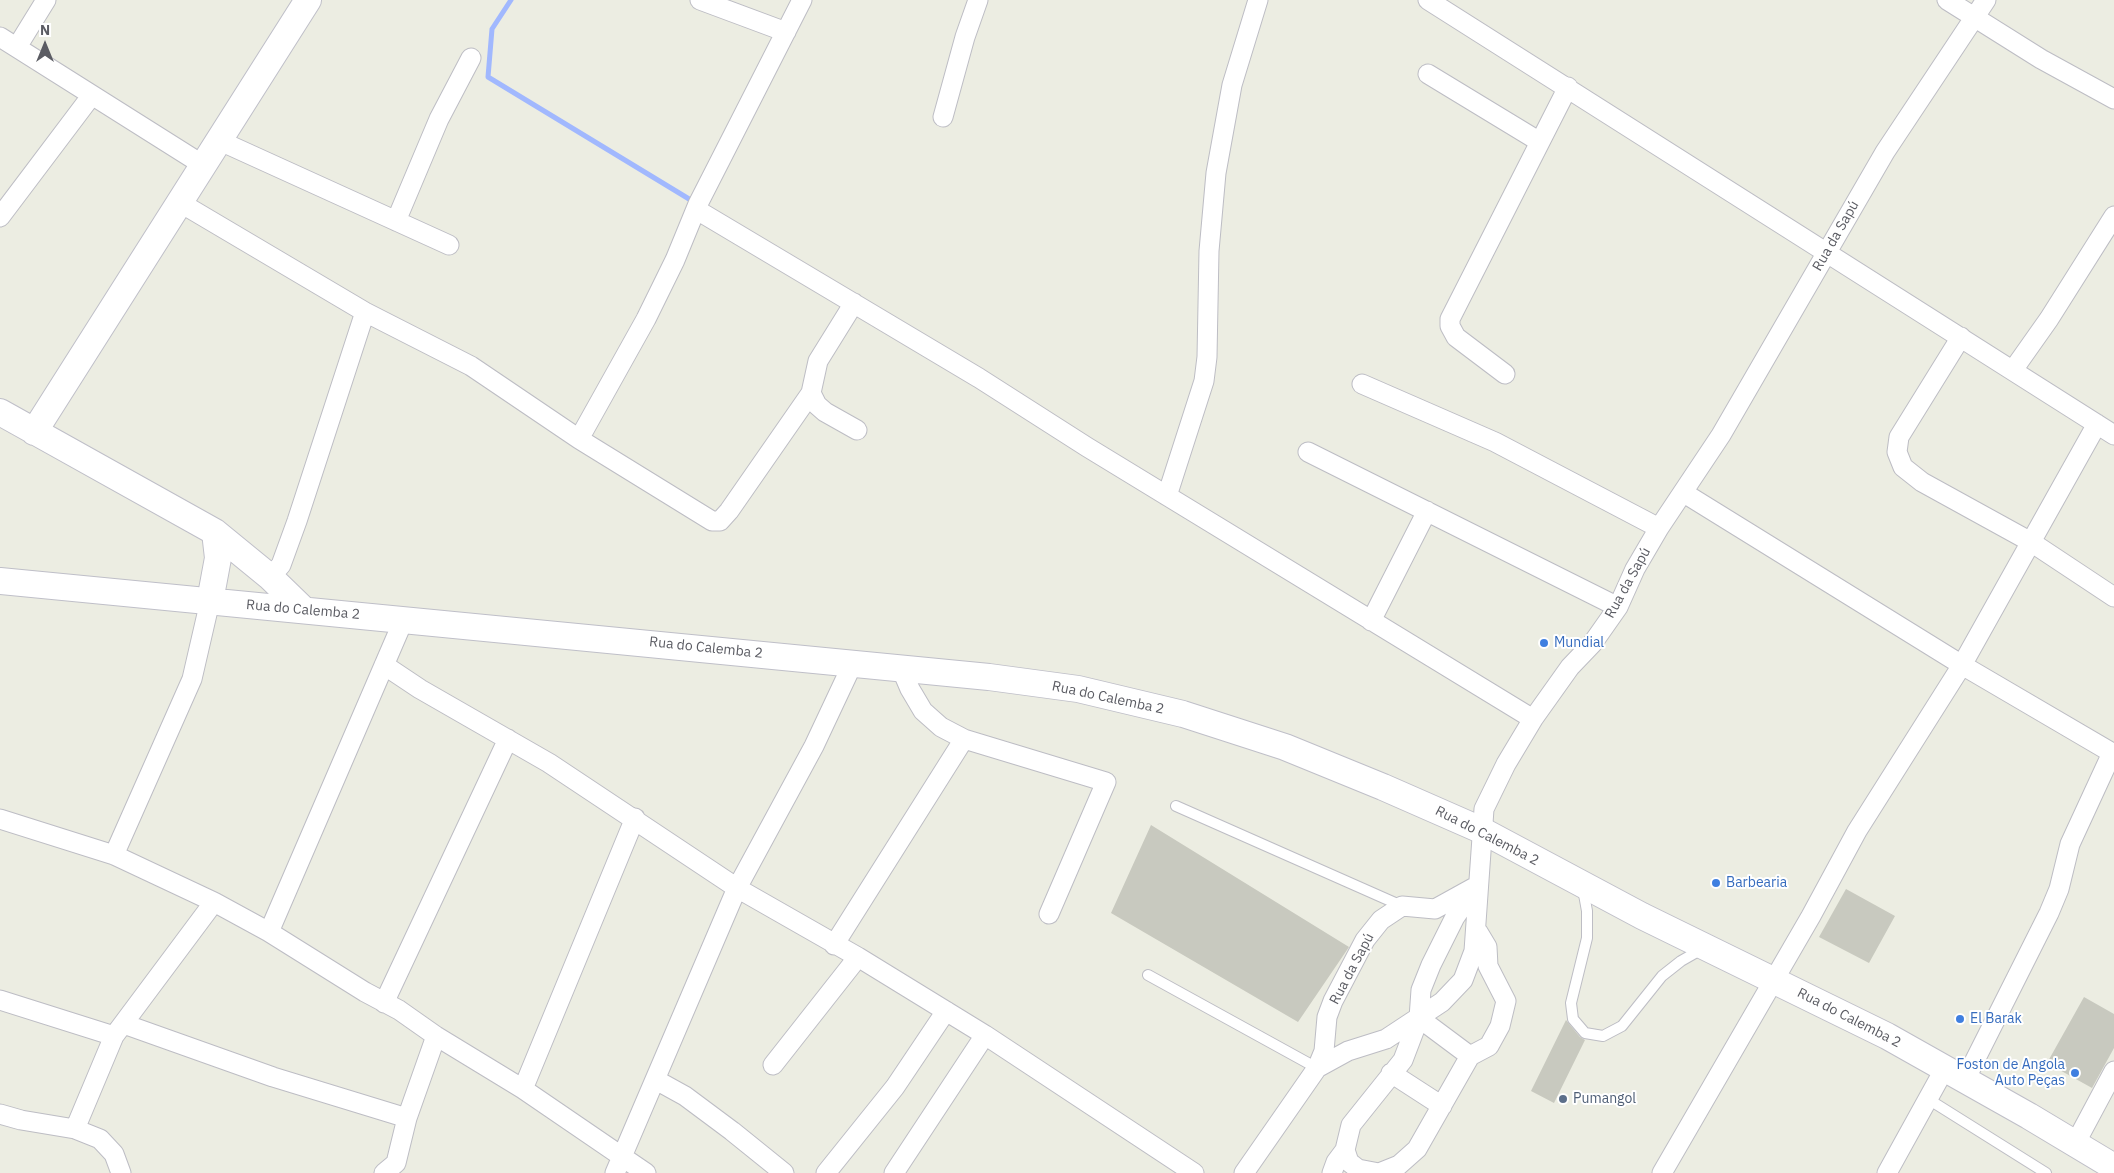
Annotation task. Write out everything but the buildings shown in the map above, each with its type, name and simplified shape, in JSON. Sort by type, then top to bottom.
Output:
[{"type":"main road","points":[[34,432],[308,0]]},
{"type":"main road","points":[[0,412],[215,532],[270,578],[303,610]]},
{"type":"main road","points":[[210,601],[218,558],[215,532]]},
{"type":"main road","name":"Rua do Calemba 2","points":[[0,581],[990,677],[1078,689],[1183,714],[1284,747],[1384,787],[1481,830],[1583,885],[1775,980],[1955,1074],[2114,1167]]},
{"type":"street","points":[[46,0],[6,45],[92,95],[203,165]]},
{"type":"street","points":[[700,0],[786,32]]},
{"type":"street","points":[[579,439],[646,320],[675,260],[706,187],[802,0]]},
{"type":"street","points":[[943,117],[965,36],[978,0]]},
{"type":"street","points":[[1167,496],[1204,381],[1207,357],[1209,251],[1216,173],[1232,85],[1258,0]]},
{"type":"street","points":[[1428,0],[2114,435]]},
{"type":"street","points":[[1947,0],[2041,59],[2114,99]]},
{"type":"street","name":"Rua da Sapú","points":[[1317,1068],[1348,1052],[1386,1039],[1442,1002],[1463,980],[1474,951],[1474,925],[1484,809],[1533,719],[1570,667],[1592,644],[1618,606],[1635,569],[1659,528],[1721,435],[1885,152],[1986,0]]},
{"type":"street","points":[[396,222],[439,119],[471,58]]},
{"type":"street","points":[[1428,74],[1540,142]]},
{"type":"street","points":[[1505,374],[1456,337],[1450,326],[1450,319],[1568,87]]},
{"type":"street","points":[[0,217],[92,95]]},
{"type":"street","points":[[218,140],[449,245]]},
{"type":"street","points":[[179,202],[365,312],[471,366],[579,439],[712,521],[720,521],[811,393],[818,361],[854,303]]},
{"type":"street","points":[[697,210],[854,303],[1533,719]]},
{"type":"street","points":[[2013,370],[2049,320],[2114,216]]},
{"type":"street","points":[[270,578],[281,564],[285,553],[365,312]]},
{"type":"street","points":[[1961,337],[1900,437],[1897,452],[1903,467],[1922,482],[2031,542],[2114,596]]},
{"type":"street","points":[[1362,384],[1495,442],[1659,528]]},
{"type":"street","points":[[811,393],[817,405],[857,430]]},
{"type":"street","points":[[1662,1173],[1775,980],[1857,831],[1962,665],[2097,424]]},
{"type":"street","points":[[1308,452],[1618,606]]},
{"type":"street","points":[[1684,493],[1962,665],[2113,754],[2070,844],[2058,889],[2049,913],[1955,1074],[1928,1099],[1887,1173]]},
{"type":"street","points":[[1371,621],[1427,511]]},
{"type":"street","points":[[114,855],[192,679],[210,601]]},
{"type":"street","points":[[269,932],[404,619]]},
{"type":"street","points":[[615,1173],[737,888],[814,746],[853,663]]},
{"type":"street","points":[[384,665],[420,689],[508,739],[635,818],[737,888],[858,957],[985,1035],[1194,1173]]},
{"type":"street","points":[[901,668],[910,689],[923,711],[941,727],[964,740],[1106,782],[1049,914]]},
{"type":"street","points":[[384,1003],[508,739]]},
{"type":"street","points":[[834,945],[964,740]]},
{"type":"street","points":[[523,1089],[635,818]]},
{"type":"street","points":[[0,819],[114,855],[214,902],[269,932],[523,1089],[646,1173]]},
{"type":"street","points":[[1434,908],[1478,884]]},
{"type":"street","points":[[1332,1173],[1336,1162],[1345,1150],[1351,1124],[1403,1060],[1419,1018],[1421,990],[1455,917],[1478,884]]},
{"type":"street","points":[[75,1129],[119,1030],[214,902]]},
{"type":"street","points":[[1345,1150],[1349,1162],[1358,1169],[1379,1173],[1401,1169],[1417,1149],[1470,1056],[1489,1046],[1500,1026],[1506,1001],[1488,966],[1486,947],[1474,925],[1434,908],[1402,906]]},
{"type":"street","name":"Rua da Sapú","points":[[1244,1173],[1317,1068],[1324,1051],[1327,1017],[1364,940],[1381,920],[1402,906]]},
{"type":"street","points":[[774,1065],[858,957]]},
{"type":"street","points":[[0,1000],[119,1030],[407,1118]]},
{"type":"street","points":[[826,1173],[895,1087],[946,1011]]},
{"type":"street","points":[[1419,1018],[1470,1056]]},
{"type":"street","points":[[894,1173],[985,1035]]},
{"type":"street","points":[[384,1173],[396,1163],[407,1118],[436,1036]]},
{"type":"street","points":[[2075,1144],[2114,1072]]},
{"type":"street","points":[[1391,1073],[1442,1106]]},
{"type":"street","points":[[656,1080],[701,1108],[784,1173]]},
{"type":"street","points":[[0,1114],[20,1120],[75,1129],[100,1140],[114,1154],[120,1173]]},
{"type":"lane","points":[[1176,806],[1402,906]]},
{"type":"lane","points":[[1583,885],[1587,912],[1587,938],[1572,1003],[1573,1020],[1585,1033],[1603,1036],[1622,1026],[1662,976],[1681,961],[1705,947]]},
{"type":"lane","points":[[1148,975],[1317,1068]]},
{"type":"lane","points":[[1928,1099],[2046,1173]]},
{"type":"waterway","points":[[511,0],[492,29],[488,77],[694,202]]},
{"type":"place","name":"Mundial","points":[[1544,643]]},
{"type":"place","name":"Barbearia","points":[[1716,883]]},
{"type":"place","name":"El Barak","points":[[1960,1019]]},
{"type":"place","name":"Foston de Angola Auto Peças","points":[[2075,1073]]},
{"type":"place","name":"Pumangol","points":[[1563,1099]]}]
